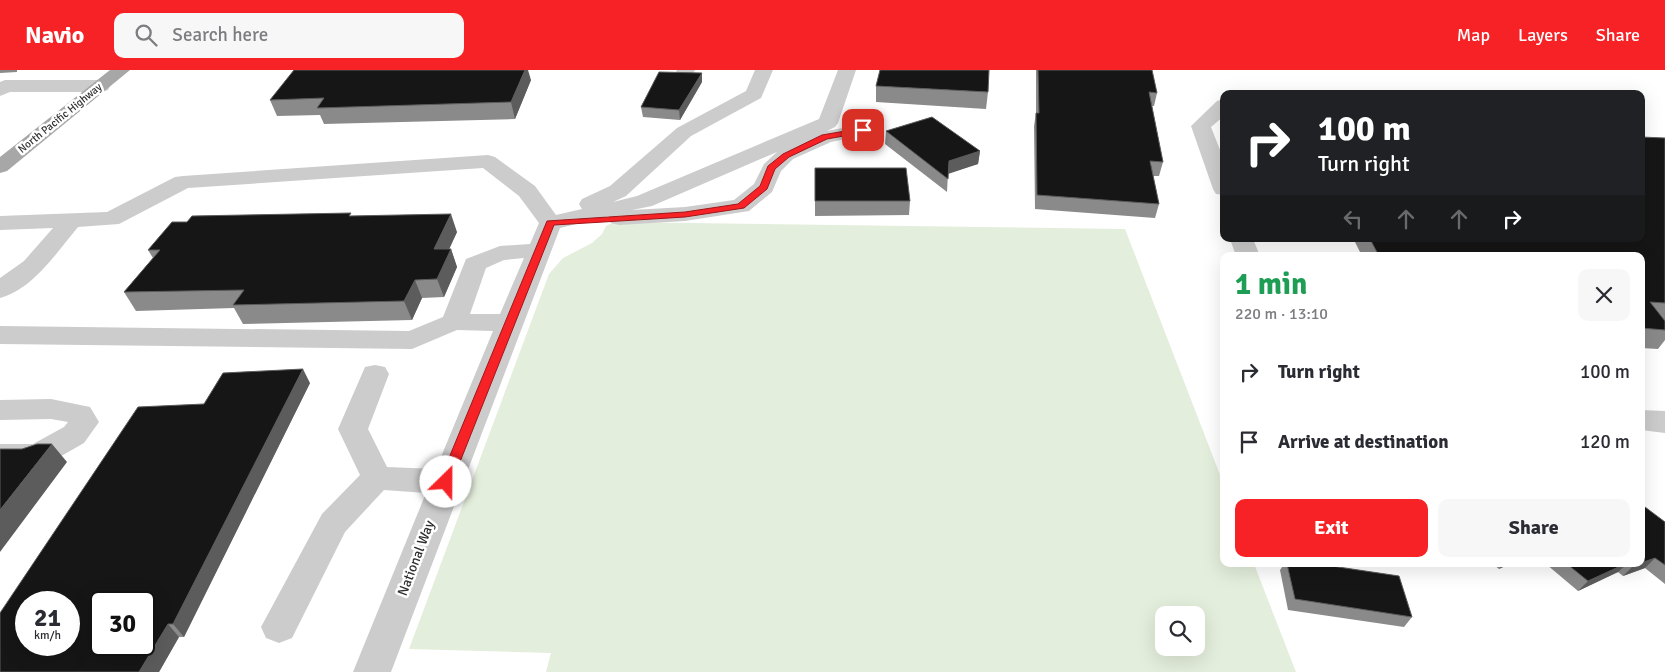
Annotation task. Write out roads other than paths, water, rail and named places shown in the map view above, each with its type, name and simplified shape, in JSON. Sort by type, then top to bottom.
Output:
[{"type":"main road","name":"North Pacific Highway","points":[[0,166],[121,70]]},
{"type":"street","points":[[30,86],[53,70]]},
{"type":"street","points":[[550,223],[618,191],[684,132],[754,94],[764,70]]},
{"type":"street","points":[[550,223],[644,201],[828,123],[848,70]]},
{"type":"street","points":[[0,90],[6,86],[101,86]]},
{"type":"street","points":[[1220,109],[1201,126],[1220,178]]},
{"type":"street","points":[[550,223],[685,214],[741,206],[764,187],[771,168],[786,156],[825,137],[863,130]]},
{"type":"street","points":[[0,223],[112,219],[183,182],[488,161],[527,191],[550,223]]},
{"type":"street","points":[[0,290],[33,266],[72,220]]},
{"type":"street","name":"National Way","points":[[372,672],[550,223]]},
{"type":"street","points":[[454,322],[475,264],[500,253],[540,250]]},
{"type":"street","points":[[0,335],[412,340],[454,322],[511,323]]},
{"type":"street","points":[[375,374],[353,430],[377,478]]},
{"type":"street","points":[[0,410],[51,409],[80,414],[84,422],[74,435],[38,455],[0,455]]},
{"type":"street","points":[[1645,420],[1665,422]]},
{"type":"street","points":[[279,626],[333,523],[377,478],[446,482]]}]
